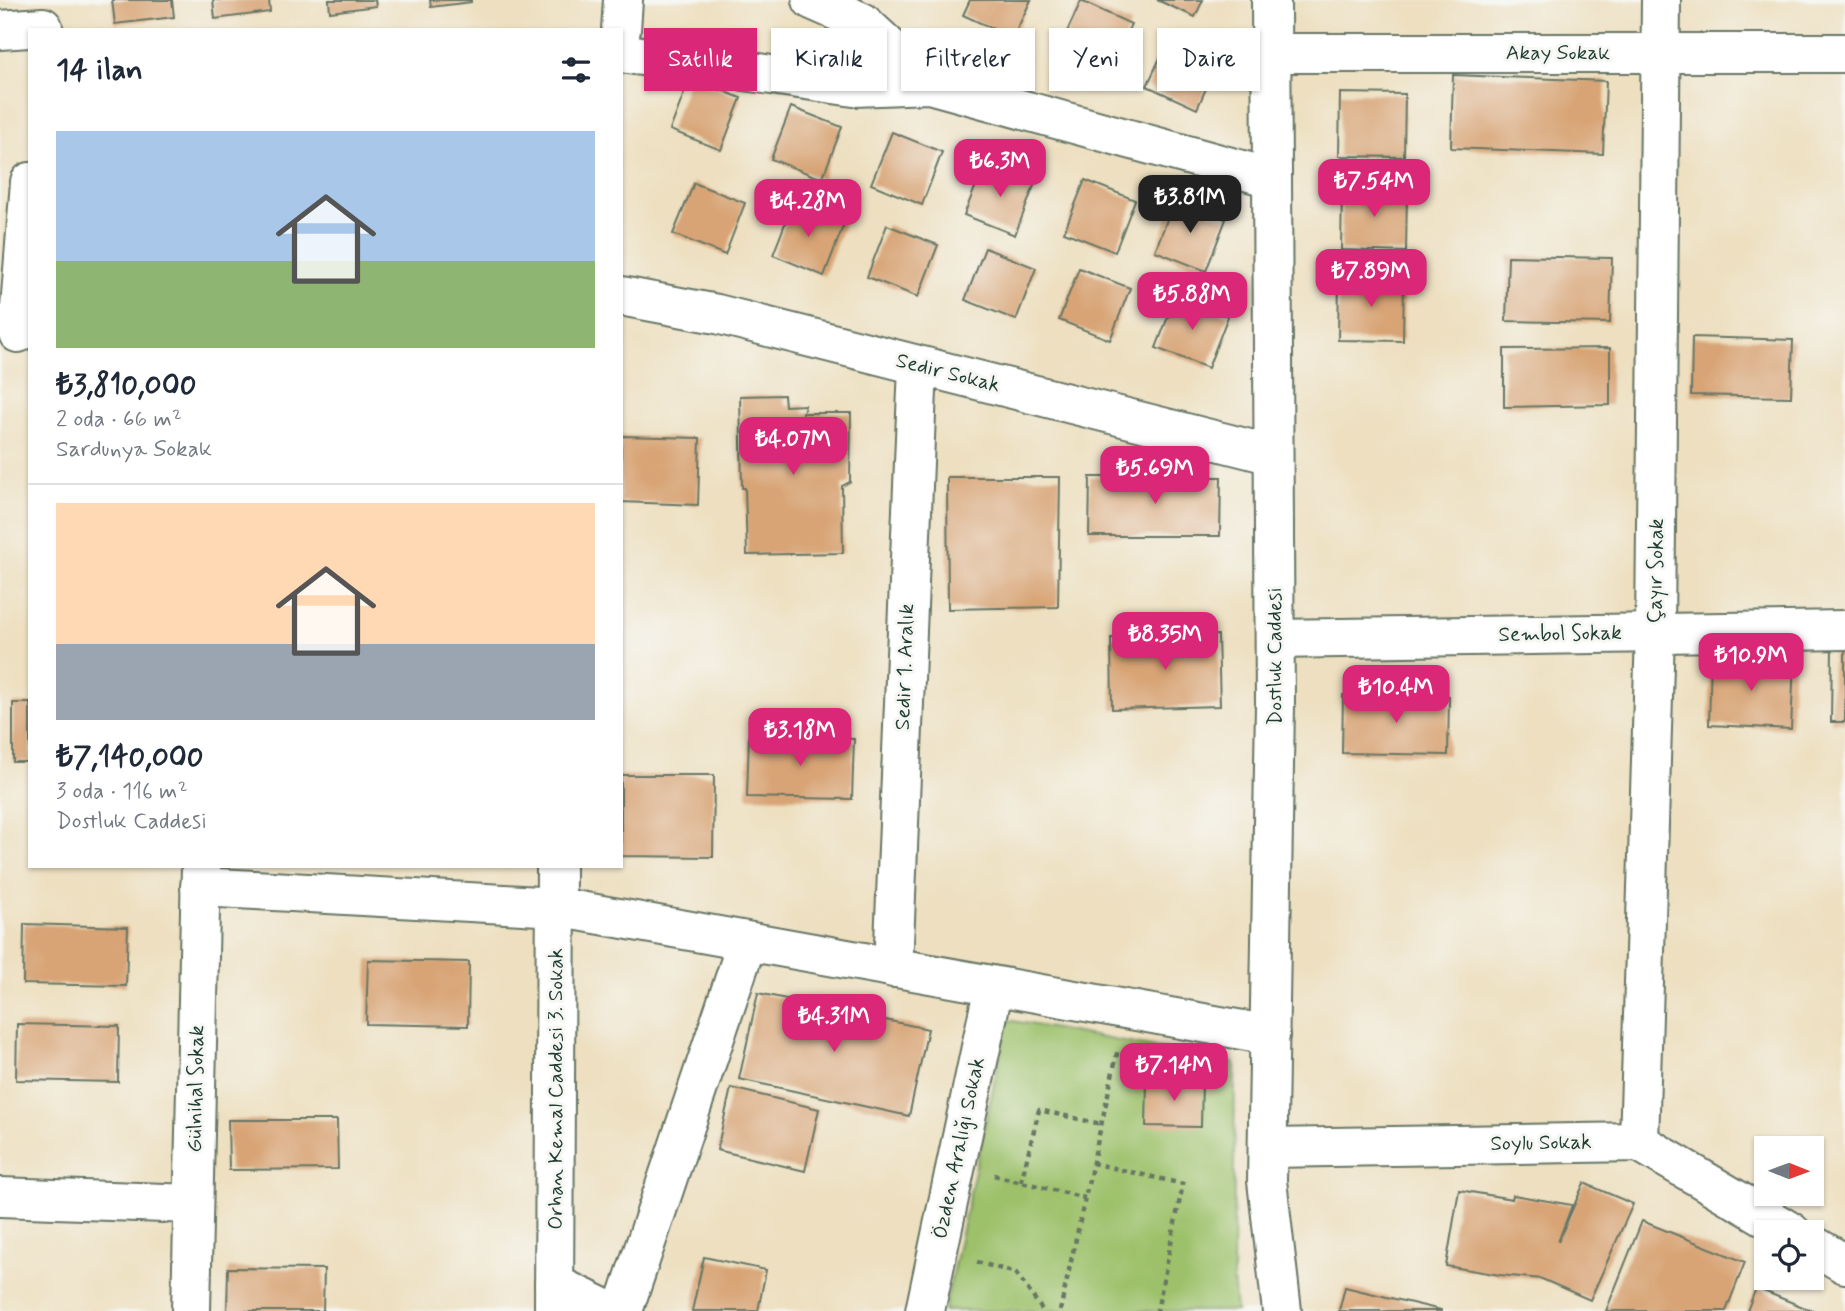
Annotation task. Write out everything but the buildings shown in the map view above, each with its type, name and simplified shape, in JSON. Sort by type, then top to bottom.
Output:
[{"type":"street","points":[[621,28],[623,0]]},
{"type":"street","points":[[812,0],[862,22],[901,58]]},
{"type":"street","name":"Dostluk Caddesi","points":[[1271,0],[1275,639],[1267,1181],[1282,1311]]},
{"type":"street","name":"Çayır Sokak","points":[[1639,1142],[1655,633],[1661,0]]},
{"type":"street","points":[[0,30],[43,19]]},
{"type":"street","points":[[623,53],[854,87],[901,85]]},
{"type":"street","name":"Akay Sokak","points":[[1270,53],[1845,53]]},
{"type":"street","points":[[954,91],[1271,178]]},
{"type":"street","points":[[16,333],[28,204]]},
{"type":"street","name":"Sedir Sokak","points":[[623,296],[716,314],[1273,455]]},
{"type":"street","name":"Sedir 1. Aralık","points":[[893,968],[918,366]]},
{"type":"street","name":"Sembol Sokak","points":[[1275,639],[1845,630]]},
{"type":"street","name":"Orhan Kemal Caddesi 3. Sokak","points":[[554,1297],[556,868]]},
{"type":"street","points":[[201,876],[557,907],[1270,1035]]},
{"type":"street","name":"Gülnihal Sokak","points":[[191,1311],[201,876]]},
{"type":"street","points":[[623,1311],[747,942]]},
{"type":"street","name":"Özden Aralığı Sokak","points":[[925,1311],[994,985]]},
{"type":"street","points":[[1639,1142],[1771,1220]]},
{"type":"street","name":"Soylu Sokak","points":[[1268,1148],[1639,1142]]},
{"type":"street","points":[[0,1197],[193,1204]]},
{"type":"street","points":[[1824,1252],[1845,1264]]},
{"type":"street","points":[[554,1297],[610,1311]]},
{"type":"path","points":[[1059,1311],[1126,1009]]},
{"type":"path","points":[[1021,1182],[1039,1110],[1101,1124]]},
{"type":"path","points":[[1092,1163],[1183,1184],[1157,1311]]},
{"type":"path","points":[[991,1174],[1085,1198]]},
{"type":"path","points":[[969,1260],[1016,1273],[1043,1311]]},
{"type":"green space","points":[[1008,1020],[1235,1063],[1233,1278],[1236,1311],[944,1311]]}]
